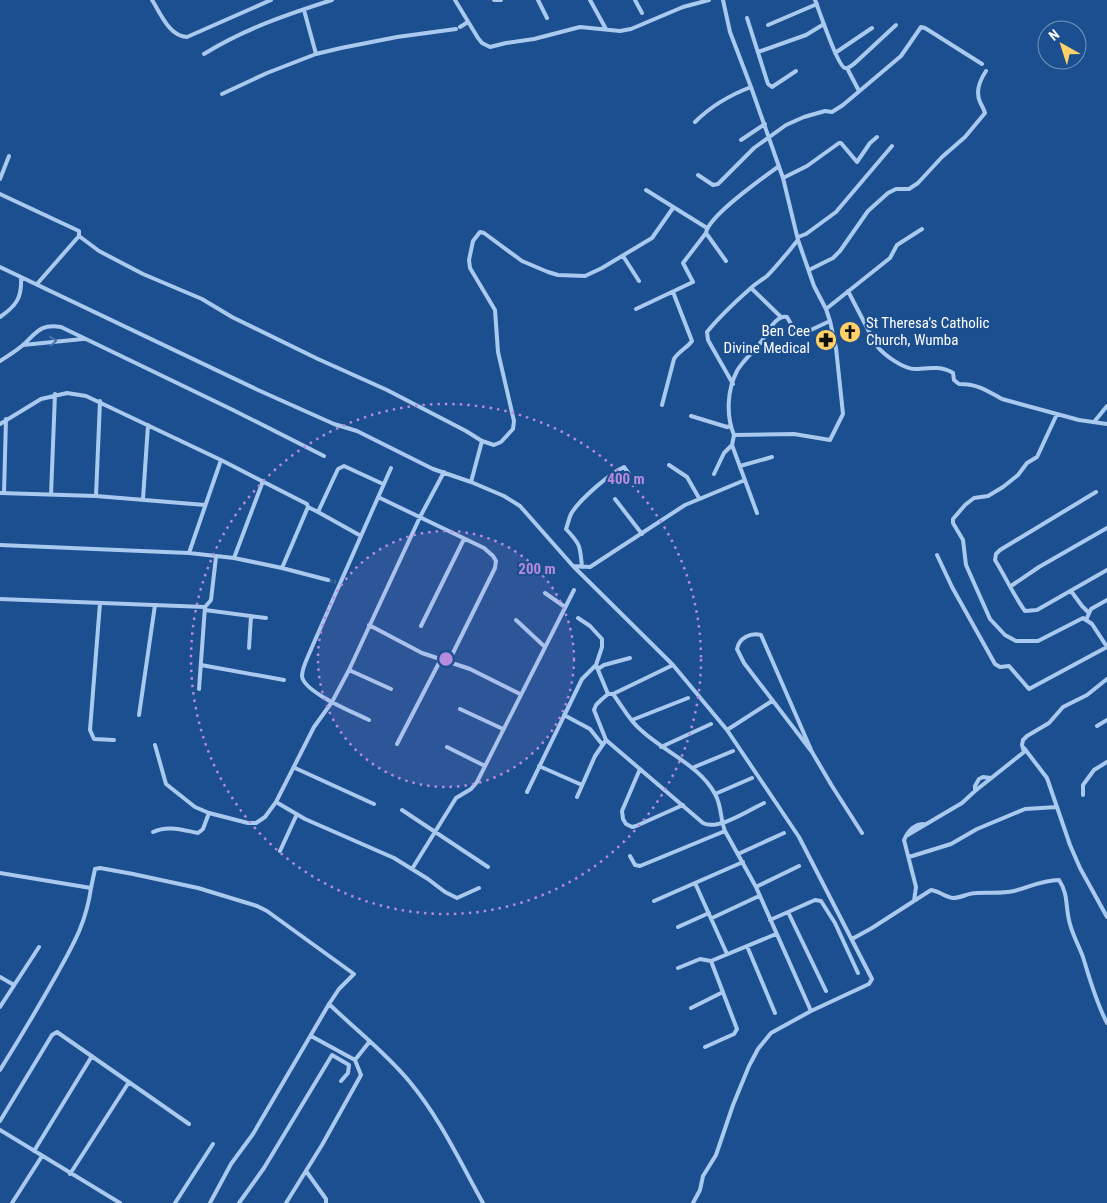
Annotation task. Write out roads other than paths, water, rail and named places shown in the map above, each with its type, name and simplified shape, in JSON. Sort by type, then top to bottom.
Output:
[{"type":"street","points":[[152,0],[173,32],[182,37],[187,37],[271,0]]},
{"type":"street","points":[[204,54],[245,32],[284,16],[332,0]]},
{"type":"street","points":[[455,0],[482,43],[490,48],[580,27],[620,31],[631,29],[683,7],[709,0]]},
{"type":"street","points":[[494,0],[501,0]]},
{"type":"street","points":[[538,0],[547,18]]},
{"type":"street","points":[[590,0],[606,29]]},
{"type":"street","points":[[635,0],[642,13]]},
{"type":"street","points":[[723,0],[730,32],[752,87],[783,178],[798,239],[814,286],[830,321],[836,348],[843,414],[830,440],[794,434],[734,435]]},
{"type":"street","points":[[768,25],[816,2],[841,66],[846,68],[860,90]]},
{"type":"street","points":[[304,10],[316,54]]},
{"type":"street","points":[[747,18],[768,84],[770,86],[775,85],[796,71]]},
{"type":"street","points":[[222,94],[316,54],[397,37],[458,28],[468,22]]},
{"type":"street","points":[[758,52],[806,35],[824,24]]},
{"type":"street","points":[[846,68],[878,43],[896,25]]},
{"type":"street","points":[[698,175],[713,185],[718,184],[744,157],[794,121],[834,111],[901,56],[921,27],[982,64]]},
{"type":"street","points":[[835,53],[872,28]]},
{"type":"street","points":[[809,270],[833,258],[840,251],[864,215],[882,198],[893,190],[909,189],[918,183],[942,157],[965,137],[985,113],[978,92],[981,78],[986,71]]},
{"type":"street","points":[[695,122],[719,102],[752,87]]},
{"type":"street","points":[[741,140],[765,124]]},
{"type":"street","points":[[783,178],[807,166],[839,143],[857,162],[870,143],[877,137]]},
{"type":"street","points":[[733,384],[708,340],[707,332],[721,315],[767,276],[798,239],[836,212],[892,146]]},
{"type":"street","points":[[0,178],[9,156]]},
{"type":"street","points":[[636,308],[693,282],[683,263],[706,231],[719,214],[779,166]]},
{"type":"street","points":[[646,190],[706,231],[726,262]]},
{"type":"street","points":[[0,194],[76,228],[79,231],[79,236],[99,251],[143,274],[202,298],[232,317],[387,390],[482,441],[494,445],[501,442],[513,428],[514,421],[498,352],[495,310],[470,268],[470,250],[476,235],[480,232],[484,233],[522,261],[548,272],[558,275],[585,276],[652,238],[673,208]]},
{"type":"street","points":[[826,309],[890,258],[897,245],[922,229]]},
{"type":"street","points":[[37,284],[79,236]]},
{"type":"street","points":[[623,256],[640,281]]},
{"type":"street","points":[[0,267],[258,390],[334,424],[357,431],[444,472],[504,496],[520,506],[573,566],[673,665],[727,730],[799,837],[852,939],[871,982],[775,1030],[758,1049],[733,1105],[716,1154],[703,1176],[698,1195],[693,1203]]},
{"type":"street","points":[[0,317],[18,300],[22,291],[21,278]]},
{"type":"street","points":[[751,288],[781,317],[787,317],[798,336],[830,321]]},
{"type":"street","points":[[848,291],[876,345],[895,362],[913,369],[924,367],[949,370],[953,373],[954,380],[959,384],[967,383],[978,386],[995,393],[1002,399],[1079,420],[1107,424]]},
{"type":"street","points":[[662,405],[674,358],[678,352],[692,341],[673,292]]},
{"type":"street","points":[[757,513],[732,445],[734,435],[730,426],[728,408],[737,371],[781,317]]},
{"type":"street","points":[[0,361],[23,345],[36,332],[52,326],[74,332],[83,339],[225,406],[324,456]]},
{"type":"street","points":[[23,345],[83,339]]},
{"type":"street","points":[[0,424],[41,399],[55,394],[67,393],[86,396],[100,401],[263,481],[361,536]]},
{"type":"street","points":[[50,495],[55,394]]},
{"type":"street","points":[[96,496],[100,401]]},
{"type":"street","points":[[1094,422],[1107,406]]},
{"type":"street","points":[[937,555],[952,587],[995,664],[1000,667],[1009,666],[1029,689],[1107,647],[1092,624],[1083,618],[1038,641],[1016,641],[1005,635],[990,619],[966,565],[963,540],[953,523],[953,519],[965,504],[974,498],[988,496],[1003,487],[1018,475],[1027,462],[1038,457],[1057,414]]},
{"type":"street","points":[[691,416],[730,426]]},
{"type":"street","points":[[6,419],[2,493],[96,496],[205,505]]},
{"type":"street","points":[[142,499],[148,425]]},
{"type":"street","points":[[471,482],[482,441]]},
{"type":"street","points":[[714,474],[724,453],[732,445]]},
{"type":"street","points":[[740,466],[772,457]]},
{"type":"street","points":[[189,553],[221,460]]},
{"type":"street","points":[[669,465],[687,478],[699,498]]},
{"type":"street","points":[[318,512],[340,467],[344,466],[383,484]]},
{"type":"street","points":[[582,567],[580,545],[576,538],[566,529],[571,515],[604,480],[624,467],[629,474]]},
{"type":"street","points":[[369,720],[332,702],[305,683],[302,675],[338,583],[391,468]]},
{"type":"street","points":[[155,745],[166,784],[195,807],[209,813],[248,823],[256,823],[265,817],[276,802],[295,768],[314,727],[332,702],[349,670],[420,517],[444,472]]},
{"type":"street","points":[[573,566],[590,567],[685,505],[745,480]]},
{"type":"street","points":[[234,558],[263,481]]},
{"type":"street","points":[[1096,492],[1000,550],[994,560],[1011,586],[1018,602],[1025,611],[1031,612],[1107,570]]},
{"type":"street","points":[[378,497],[484,548],[496,561],[449,661]]},
{"type":"street","points":[[615,499],[642,534]]},
{"type":"street","points":[[282,568],[308,507]]},
{"type":"street","points":[[1011,586],[1107,528]]},
{"type":"street","points":[[421,626],[464,538]]},
{"type":"street","points":[[0,545],[189,553],[234,558],[328,580]]},
{"type":"street","points":[[199,689],[205,609],[211,600],[216,557]]},
{"type":"street","points":[[412,869],[456,798],[471,789],[477,782],[574,590]]},
{"type":"street","points":[[1071,590],[1088,612]]},
{"type":"street","points":[[545,593],[565,607]]},
{"type":"street","points":[[0,599],[155,605],[205,609],[266,618]]},
{"type":"street","points":[[1086,620],[1088,612],[1107,600]]},
{"type":"street","points":[[100,603],[90,730],[94,738],[114,740]]},
{"type":"street","points":[[140,715],[155,605]]},
{"type":"street","points":[[249,648],[252,616]]},
{"type":"street","points":[[578,618],[590,626],[602,639],[597,667],[608,694]]},
{"type":"street","points":[[516,620],[545,647]]},
{"type":"street","points":[[369,625],[422,653],[470,669],[520,694]]},
{"type":"street","points":[[812,752],[772,701],[738,652],[738,644],[754,633],[761,635],[767,646],[812,752],[862,834]]},
{"type":"street","points":[[526,792],[582,679],[597,667],[630,658]]},
{"type":"street","points":[[397,744],[440,659]]},
{"type":"street","points":[[201,665],[284,680]]},
{"type":"street","points":[[673,665],[613,694],[608,694],[596,705],[594,710],[606,740],[698,819],[709,826],[722,824],[764,803]]},
{"type":"street","points":[[349,670],[391,689]]},
{"type":"street","points":[[1107,679],[1087,695],[1063,708],[1049,723],[1027,736],[1023,740],[1022,745],[1047,778],[1054,794],[1064,829],[1080,868],[1107,917]]},
{"type":"street","points":[[613,694],[641,731],[692,768],[716,794],[722,811],[722,824],[725,831],[756,886],[812,1011]]},
{"type":"street","points":[[632,720],[688,698]]},
{"type":"street","points":[[727,730],[772,701]]},
{"type":"street","points":[[460,709],[503,729]]},
{"type":"street","points":[[564,715],[590,729],[602,744]]},
{"type":"street","points":[[1097,726],[1107,720]]},
{"type":"street","points":[[661,747],[711,724]]},
{"type":"street","points":[[577,798],[595,756],[606,740]]},
{"type":"street","points":[[447,746],[485,766]]},
{"type":"street","points":[[914,901],[916,887],[904,840],[906,836],[962,803],[1024,752],[1024,748]]},
{"type":"street","points":[[692,768],[733,751]]},
{"type":"street","points":[[1083,795],[1085,781],[1094,770],[1107,762]]},
{"type":"street","points":[[539,766],[582,785]]},
{"type":"street","points":[[295,768],[374,804]]},
{"type":"street","points":[[640,769],[622,811],[626,824],[632,827],[636,826],[683,805]]},
{"type":"street","points":[[975,791],[975,786],[979,779],[983,777],[991,778]]},
{"type":"street","points":[[716,794],[752,778]]},
{"type":"street","points":[[276,802],[412,869],[457,898],[479,888]]},
{"type":"street","points":[[909,857],[951,844],[978,829],[1025,808],[1057,807]]},
{"type":"street","points":[[402,810],[488,867]]},
{"type":"street","points":[[153,832],[169,827],[198,833],[204,829],[209,813]]},
{"type":"street","points":[[280,851],[297,814]]},
{"type":"street","points":[[630,856],[635,865],[640,866],[725,831]]},
{"type":"street","points":[[738,854],[784,833]]},
{"type":"street","points":[[654,901],[743,862]]},
{"type":"street","points":[[756,886],[799,866]]},
{"type":"street","points":[[0,1070],[49,988],[80,931],[88,910],[94,869],[100,868],[133,874],[198,888],[267,911],[354,974],[339,989],[329,1004],[251,1137],[231,1164],[210,1203]]},
{"type":"street","points":[[0,873],[91,888]]},
{"type":"street","points":[[852,939],[932,890],[950,898],[956,898],[975,893],[990,894],[1013,891],[1045,881],[1059,880],[1065,889],[1069,922],[1074,940],[1082,955],[1098,1007],[1107,1023]]},
{"type":"street","points":[[695,883],[727,954]]},
{"type":"street","points":[[712,918],[760,896]]},
{"type":"street","points":[[770,920],[815,900],[824,903],[858,973]]},
{"type":"street","points":[[788,912],[826,991]]},
{"type":"street","points":[[678,927],[709,913]]},
{"type":"street","points":[[678,968],[700,959],[712,961],[776,934]]},
{"type":"street","points":[[0,1007],[39,946]]},
{"type":"street","points":[[747,946],[775,1013]]},
{"type":"street","points":[[705,1047],[737,1032],[712,961]]},
{"type":"street","points":[[0,976],[14,985]]},
{"type":"street","points":[[691,1008],[723,992]]},
{"type":"street","points":[[329,1004],[384,1053],[409,1081],[432,1112],[484,1203]]},
{"type":"street","points":[[0,1121],[55,1033],[60,1033],[189,1124]]},
{"type":"street","points":[[286,1203],[361,1075],[355,1060],[311,1036]]},
{"type":"street","points":[[355,1060],[370,1041]]},
{"type":"street","points":[[239,1203],[259,1174],[332,1055],[349,1065],[348,1073],[341,1081]]},
{"type":"street","points":[[34,1151],[92,1056]]},
{"type":"street","points":[[70,1174],[128,1082]]},
{"type":"street","points":[[0,1130],[119,1203]]},
{"type":"street","points":[[175,1203],[213,1144]]},
{"type":"street","points":[[12,1203],[42,1156]]},
{"type":"street","points":[[306,1171],[326,1199],[326,1203]]},
{"type":"tunnel","points":[[328,580],[336,582]]},
{"type":"place","name":"St Theresa's Catholic Church, Wumba","points":[[850,332]]},
{"type":"place","name":"Ben Cee Divine Medical","points":[[826,340]]}]
